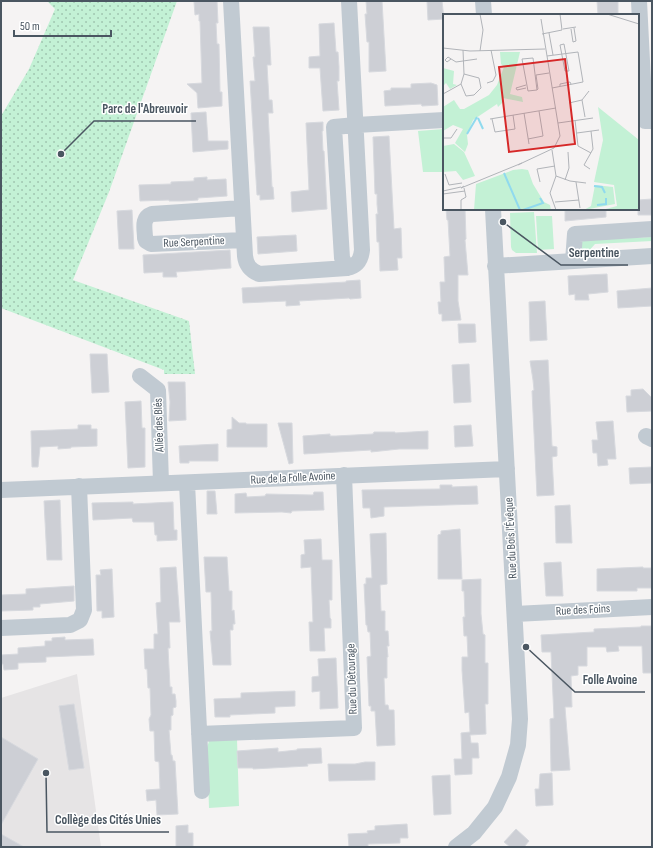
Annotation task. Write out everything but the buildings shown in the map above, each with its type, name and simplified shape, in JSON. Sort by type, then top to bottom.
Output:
[{"type":"street","points":[[231,1],[246,262],[248,267],[259,274],[347,268],[357,263],[361,259],[362,250],[349,1]]},
{"type":"street","points":[[483,1],[484,14]]},
{"type":"street","points":[[639,1],[645,121],[652,121]]},
{"type":"street","points":[[347,268],[342,258],[334,127],[356,124],[443,120]]},
{"type":"street","name":"Rue Serpentine","points":[[242,208],[152,214],[146,216],[144,221],[145,238],[146,241],[151,244],[244,240]]},
{"type":"street","name":"Rue du Bois l'Évêque","points":[[456,847],[474,832],[494,808],[509,777],[518,744],[520,720],[493,210]]},
{"type":"street","points":[[573,261],[575,234],[652,229]]},
{"type":"street","points":[[495,266],[652,256]]},
{"type":"street","name":"Allée des Blés","points":[[140,376],[158,390],[162,483]]},
{"type":"street","name":"Rue de la Folle Avoine","points":[[1,490],[507,469]]},
{"type":"street","name":"Rue du Détourage","points":[[199,734],[354,728],[344,475]]},
{"type":"street","points":[[187,483],[202,791]]},
{"type":"street","points":[[1,628],[70,625],[80,620],[84,610],[79,486]]},
{"type":"street","name":"Rue des Foins","points":[[515,614],[652,607]]},
{"type":"shaded area","points":[[77,674],[101,847],[1,847],[1,698]]},
{"type":"green space","points":[[47,1],[177,1],[109,192],[73,280],[189,321],[195,374],[164,374],[164,370],[1,308],[1,116],[29,69],[55,9]]},
{"type":"green space","points":[[443,129],[443,172],[423,172],[418,131]]},
{"type":"green space","points":[[534,212],[537,253],[516,253],[511,247],[510,213]]},
{"type":"green space","points":[[536,216],[552,216],[554,249],[538,250]]},
{"type":"green space","points":[[652,237],[652,241],[595,244],[587,253],[580,249],[579,242],[589,240]]},
{"type":"green space","points":[[237,739],[239,806],[209,808],[207,748],[209,741]]},
{"type":"place","name":"Parc de l'Abreuvoir","points":[[61,154]]},
{"type":"place","name":"Serpentine","points":[[503,222]]},
{"type":"place","name":"Folle Avoine","points":[[526,647]]},
{"type":"place","name":"Collège des Cités Unies","points":[[46,773]]}]
